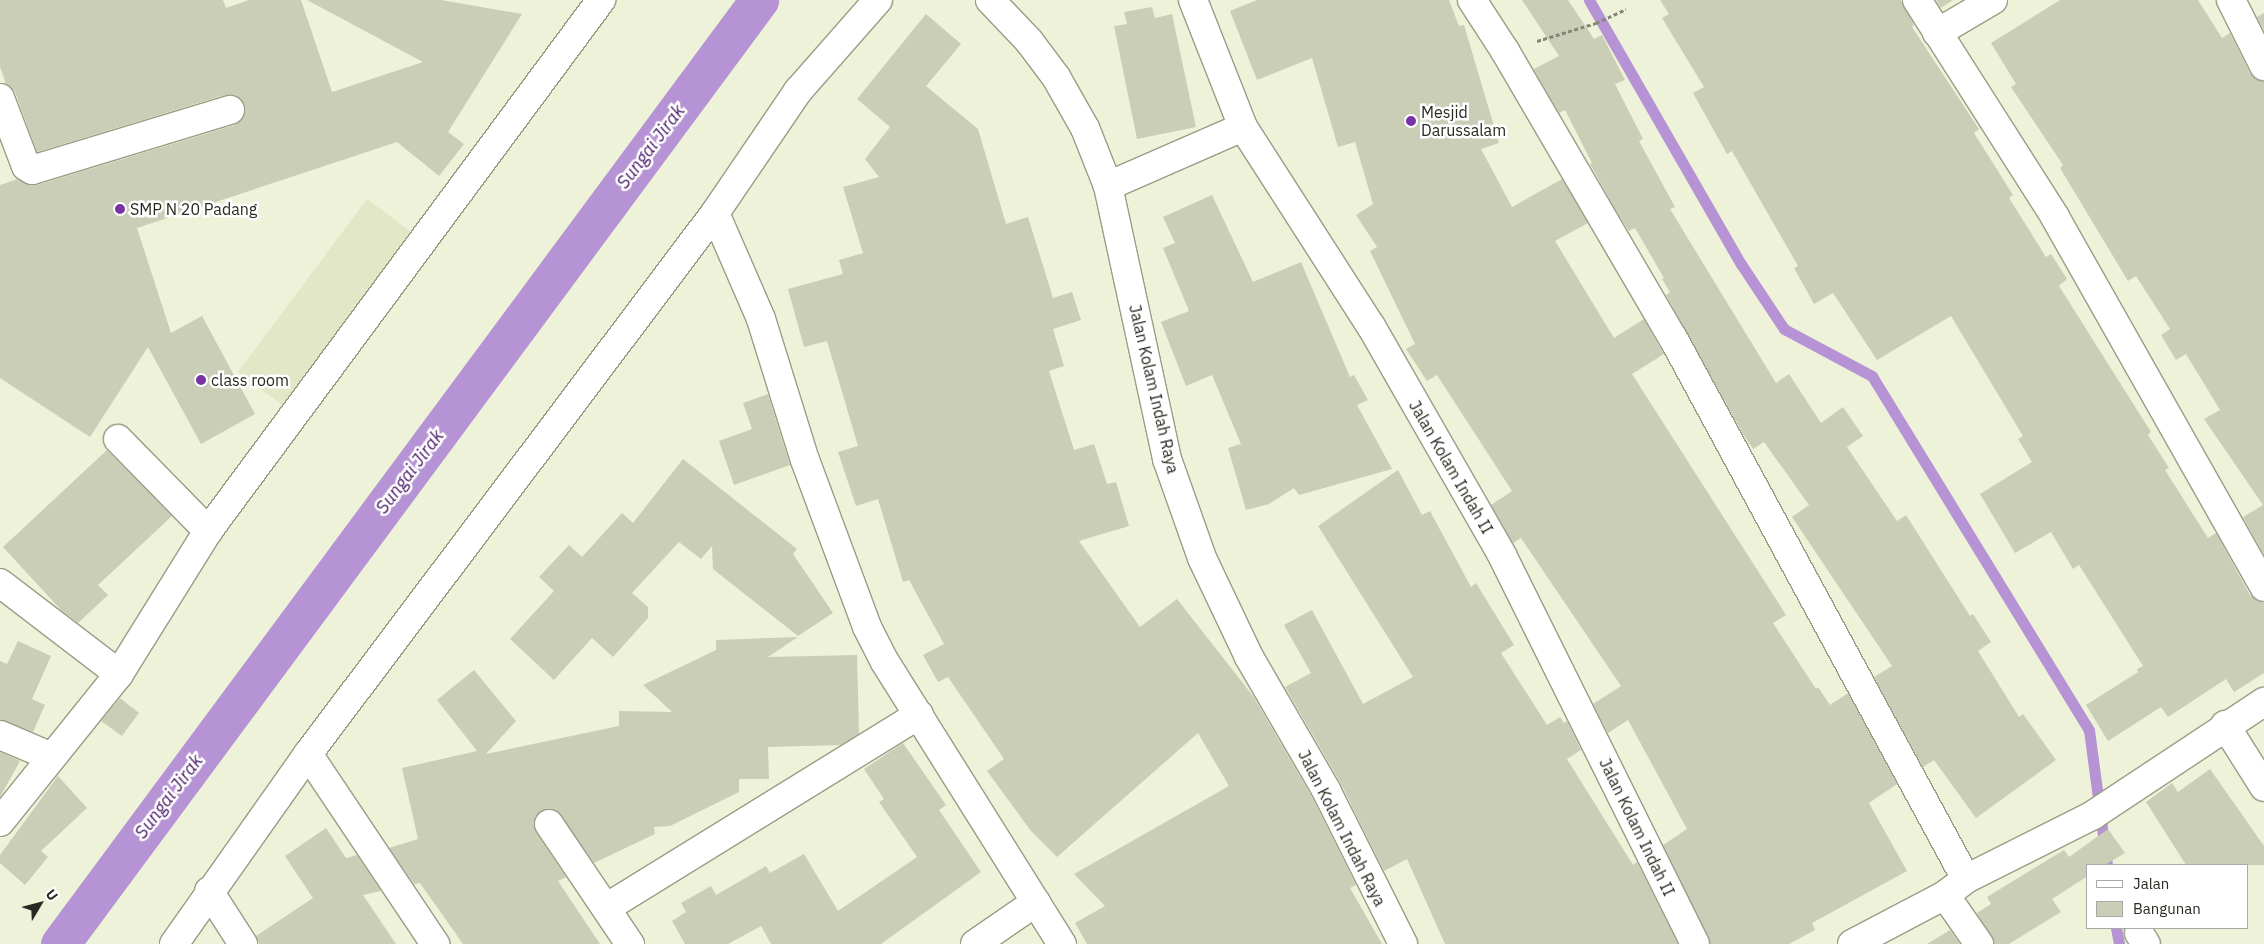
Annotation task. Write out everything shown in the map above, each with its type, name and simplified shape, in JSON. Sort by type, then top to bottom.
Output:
[{"type":"street","points":[[0,822],[119,674],[208,531],[601,0]]},
{"type":"street","points":[[174,944],[308,754],[714,213],[798,91],[878,0]]},
{"type":"street","name":"Jalan Kolam Indah Raya","points":[[990,0],[1029,41],[1056,77],[1085,128],[1108,186],[1167,459],[1202,558],[1249,657],[1326,790],[1403,944]]},
{"type":"street","name":"Jalan Kolam Indah II","points":[[1193,0],[1243,127],[1371,326],[1502,555],[1695,944]]},
{"type":"street","points":[[1472,0],[1505,51],[1673,338],[1955,887],[1980,944]]},
{"type":"street","points":[[1917,0],[2055,217],[2264,587]]},
{"type":"street","points":[[1937,33],[1993,0]]},
{"type":"street","points":[[2231,0],[2264,66]]},
{"type":"street","points":[[0,98],[26,166],[32,170],[230,110]]},
{"type":"street","points":[[1108,186],[1243,127]]},
{"type":"street","points":[[714,213],[761,319],[805,460],[867,627],[919,715],[1062,944]]},
{"type":"street","points":[[118,439],[208,531]]},
{"type":"street","points":[[0,583],[119,674]]},
{"type":"street","points":[[1852,944],[1955,887],[2076,824],[2145,782],[2225,725],[2264,702]]},
{"type":"street","points":[[606,908],[919,715]]},
{"type":"street","points":[[2225,725],[2264,787]]},
{"type":"street","points":[[0,735],[52,757]]},
{"type":"street","points":[[308,754],[435,944]]},
{"type":"street","points":[[549,824],[630,944]]},
{"type":"street","points":[[210,891],[243,944]]},
{"type":"street","points":[[975,944],[1036,902]]},
{"type":"path","points":[[1505,51],[1596,23],[1626,10]]},
{"type":"shaded area","points":[[367,199],[418,237],[289,410],[238,372]]},
{"type":"building","points":[[0,0],[223,0],[226,8],[249,0],[301,0],[332,92],[423,62],[307,0],[441,0],[522,14],[448,132],[464,144],[439,176],[397,142],[137,228],[171,333],[202,316],[255,414],[201,444],[148,347],[90,437],[0,378],[0,185],[18,179],[37,185],[235,125],[245,114],[245,105],[234,95],[225,95],[37,152],[15,92],[6,84],[0,67]]},
{"type":"building","points":[[1257,0],[1449,0],[1459,26],[1464,25],[1499,143],[1481,149],[1512,207],[1562,179],[1588,223],[1555,241],[1614,338],[1644,319],[1664,354],[1632,374],[1786,615],[1773,623],[1816,689],[1818,687],[1830,705],[1848,693],[1897,784],[1869,803],[1907,871],[1812,923],[1815,930],[1789,944],[1710,944],[1663,845],[1687,829],[1628,720],[1608,733],[1593,704],[1621,686],[1521,538],[1513,543],[1491,505],[1512,491],[1437,375],[1427,381],[1406,349],[1415,344],[1370,251],[1377,247],[1356,215],[1373,204],[1355,142],[1338,147],[1312,58],[1257,80],[1230,11]]},
{"type":"building","points":[[1522,0],[1568,0],[1594,39],[1602,35],[1625,80],[1615,84],[1643,139],[1639,141],[1675,207],[1670,209],[1776,383],[1789,374],[1821,423],[1843,407],[1863,436],[1847,447],[1897,521],[1906,515],[1970,616],[1973,614],[1991,642],[1978,651],[2019,717],[2023,714],[2056,760],[1976,818],[1934,760],[1923,767],[1874,677],[1892,666],[1792,517],[1809,505],[1764,442],[1753,449],[1743,434],[1666,295],[1670,292],[1662,279],[1664,278],[1635,228],[1629,231],[1615,209],[1590,164],[1592,163],[1565,110],[1559,113],[1538,77],[1534,69],[1559,56]]},
{"type":"building","points":[[1660,0],[1901,0],[1914,25],[1912,27],[1979,129],[1974,133],[2013,195],[2009,198],[2046,257],[2051,254],[2067,279],[2059,286],[2151,432],[2148,435],[2169,468],[2165,470],[2208,538],[2216,533],[2250,595],[2264,603],[2264,673],[2234,692],[2226,679],[2168,717],[2161,707],[2108,741],[2086,705],[2138,672],[2137,669],[2143,666],[2079,565],[2073,569],[2051,532],[2015,553],[1980,494],[2032,462],[2018,439],[2023,436],[1951,316],[1877,360],[1833,293],[1814,304],[1794,268],[1798,266],[1732,151],[1727,154],[1693,93],[1704,87],[1662,18],[1669,14]]},
{"type":"building","points":[[1936,0],[1953,0],[1941,8]]},
{"type":"building","points":[[2060,0],[2198,0],[2222,38],[2230,33],[2250,73],[2264,81],[2264,555],[2243,517],[2263,505],[2204,419],[2220,410],[2186,354],[2176,360],[2161,335],[2170,329],[2136,276],[2128,281],[2060,168],[2063,165],[2011,87],[2016,84],[1991,43]]},
{"type":"building","points":[[1152,7],[1155,18],[1172,14],[1196,127],[1137,139],[1114,26],[1127,24],[1124,12]]},
{"type":"building","points":[[2264,13],[2264,31],[2257,17]]},
{"type":"building","points":[[926,14],[961,44],[926,86],[978,129],[1006,224],[1028,217],[1053,298],[1072,292],[1081,320],[1053,329],[1064,366],[1049,371],[1074,450],[1094,444],[1107,484],[1116,482],[1129,526],[1079,541],[1140,627],[1177,599],[1253,696],[1312,797],[1356,885],[1350,888],[1382,944],[1087,944],[1075,923],[1105,906],[1074,874],[1229,786],[1198,733],[1057,857],[1031,831],[987,771],[1004,759],[948,677],[938,682],[923,655],[944,644],[909,580],[903,582],[878,499],[856,506],[838,452],[858,446],[827,341],[804,347],[788,289],[843,274],[839,260],[863,253],[843,187],[879,177],[865,159],[890,127],[857,99]]},
{"type":"building","points":[[1212,195],[1253,282],[1301,262],[1350,377],[1354,375],[1368,400],[1357,405],[1392,469],[1299,495],[1294,488],[1269,504],[1246,510],[1228,448],[1241,444],[1212,375],[1186,386],[1161,322],[1189,311],[1163,248],[1175,243],[1163,217]]},
{"type":"building","points":[[768,394],[790,465],[734,485],[719,441],[752,429],[743,403]]},
{"type":"building","points":[[107,450],[172,516],[98,585],[108,595],[78,623],[61,610],[3,547]]},
{"type":"building","points":[[683,459],[797,549],[793,554],[833,613],[798,636],[713,569],[712,546],[701,559],[679,542],[632,593],[648,607],[648,618],[613,657],[592,638],[554,680],[510,639],[554,591],[539,577],[569,545],[582,557],[622,513],[633,523]]},
{"type":"building","points":[[1398,470],[1422,515],[1430,511],[1471,587],[1476,583],[1514,645],[1501,653],[1547,725],[1560,717],[1564,723],[1567,721],[1581,750],[1567,759],[1633,865],[1637,862],[1678,944],[1445,944],[1407,859],[1384,871],[1340,782],[1285,687],[1311,673],[1284,625],[1312,610],[1363,704],[1413,677],[1318,526]]},
{"type":"building","points":[[798,637],[768,657],[857,655],[859,734],[841,745],[768,747],[769,779],[739,779],[739,792],[670,826],[654,827],[655,834],[594,863],[556,810],[547,809],[535,817],[536,832],[566,877],[558,881],[600,944],[463,944],[420,883],[414,884],[389,848],[418,839],[402,768],[477,751],[437,700],[474,670],[516,721],[486,754],[619,726],[619,711],[672,712],[643,685],[716,650],[716,640]]},
{"type":"building","points":[[18,641],[51,656],[32,699],[45,705],[33,732],[0,720],[0,661],[7,664]]},
{"type":"building","points":[[120,698],[139,713],[122,736],[101,721]]},
{"type":"building","points":[[903,743],[946,805],[939,810],[981,872],[881,944],[771,944],[761,926],[728,944],[685,944],[672,921],[686,912],[681,903],[711,886],[716,895],[766,866],[770,873],[804,854],[838,911],[917,857],[879,802],[884,799],[864,769]]},
{"type":"building","points":[[0,752],[20,761],[0,797]]},
{"type":"building","points":[[2210,769],[2264,846],[2264,865],[2185,864],[2146,802],[2172,783],[2178,792]]},
{"type":"building","points":[[58,776],[87,808],[41,851],[48,857],[25,885],[0,863],[0,855]]},
{"type":"building","points":[[326,828],[346,858],[357,855],[381,891],[363,895],[396,944],[259,944],[256,936],[313,898],[285,856]]},
{"type":"building","points":[[2108,829],[2125,853],[2107,864],[2086,864],[2086,877],[2052,899],[2061,912],[2009,944],[1994,944],[1977,913],[1991,904],[1987,897],[2064,850],[2069,857]]},
{"type":"building","points":[[1950,930],[1960,944],[1927,944]]},
{"type":"waterway","name":"Sungai Jirak","points":[[60,944],[759,0]]},
{"type":"waterway","points":[[1589,0],[1741,264],[1784,329],[1872,376],[2089,730],[2107,864]]},
{"type":"waterway","points":[[2116,929],[2119,944]]},
{"type":"place","name":"Mesjid Darussalam","points":[[1411,121]]},
{"type":"place","name":"SMP N 20 Padang","points":[[120,209]]},
{"type":"place","name":"class room","points":[[201,380]]}]
